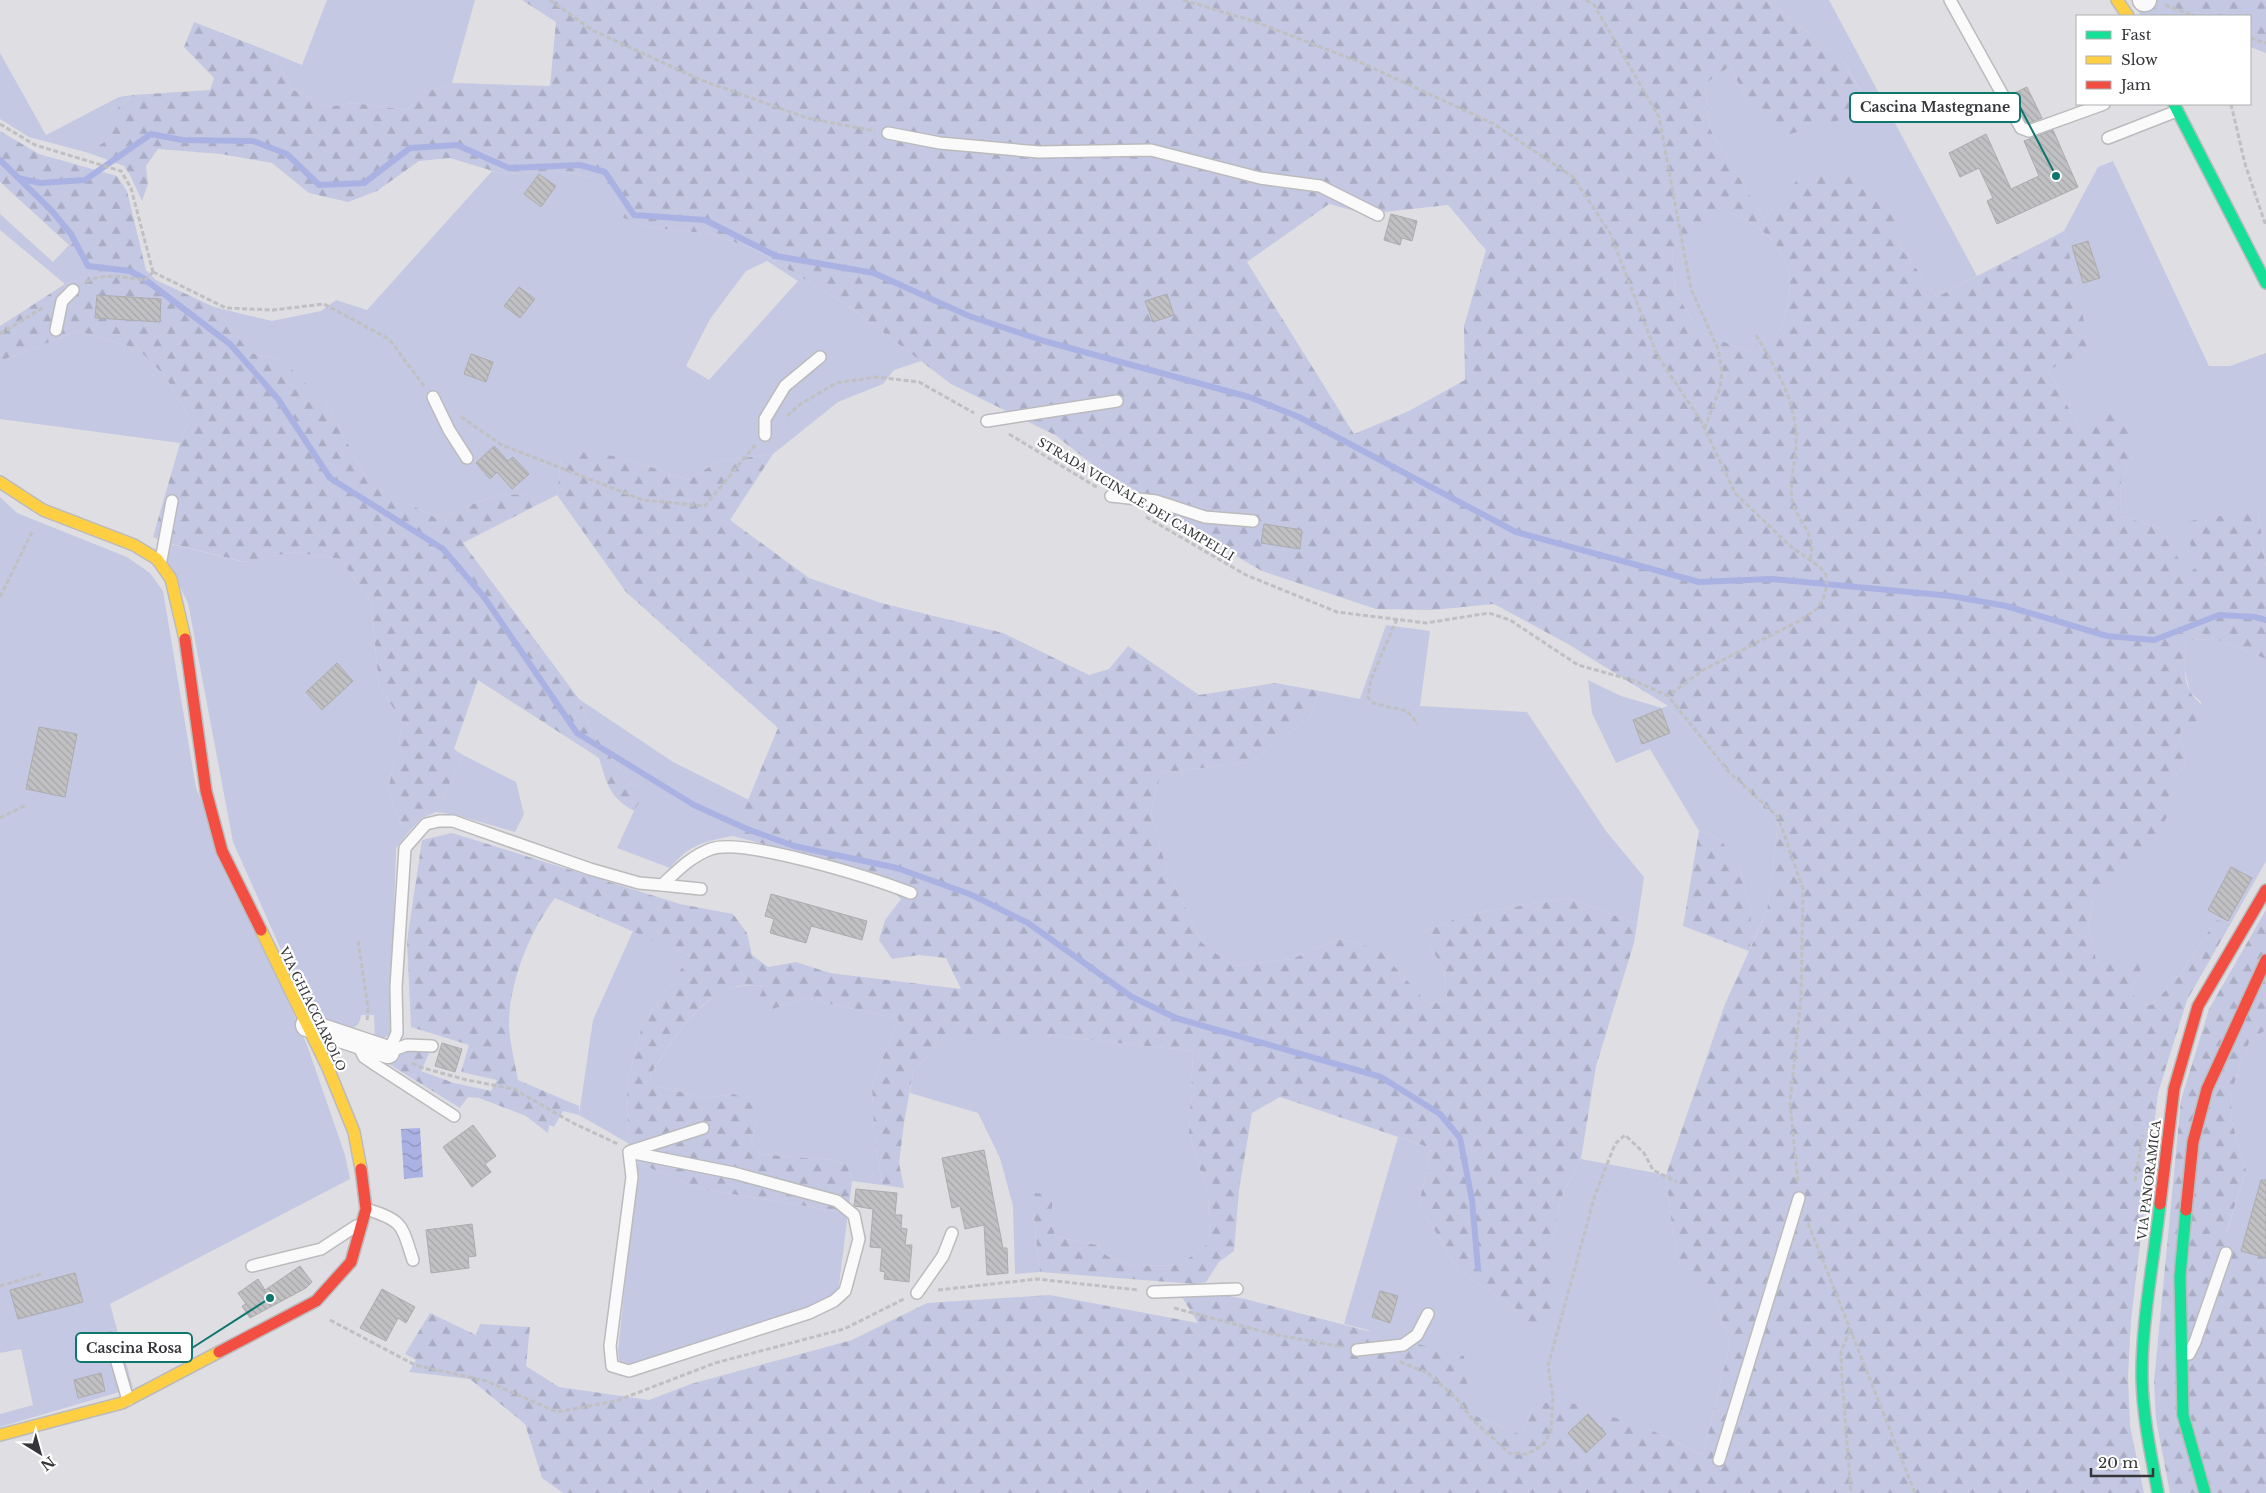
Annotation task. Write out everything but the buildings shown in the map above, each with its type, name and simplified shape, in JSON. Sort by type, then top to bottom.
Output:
[{"type":"street","points":[[2117,0],[2127,15]]},
{"type":"street","points":[[2175,107],[2266,283]]},
{"type":"street","name":"VIA GHIACCIAROLO","points":[[0,482],[43,510],[134,545],[157,559],[171,579],[184,629],[206,790],[222,851],[328,1068],[354,1132],[363,1181],[365,1215],[351,1262],[316,1300],[128,1400],[0,1435]]},
{"type":"street","name":"VIA PANORAMICA","points":[[2158,1493],[2145,1422],[2142,1378],[2146,1322],[2174,1089],[2198,1006],[2266,890]]},
{"type":"street","points":[[2205,1493],[2183,1415],[2180,1276],[2193,1142],[2207,1089],[2266,960]]},
{"type":"street","points":[[307,1025],[388,1052]]},
{"type":"lane","points":[[1950,0],[2021,128],[2030,131],[2101,105]]},
{"type":"lane","points":[[2108,138],[2175,107]]},
{"type":"lane","points":[[888,133],[940,143],[1039,152],[1152,150],[1260,178],[1320,186],[1378,216]]},
{"type":"lane","points":[[56,330],[62,302],[73,290]]},
{"type":"lane","points":[[765,435],[765,419],[785,386],[820,357]]},
{"type":"lane","points":[[433,397],[449,430],[467,458]]},
{"type":"lane","points":[[987,421],[1117,401]]},
{"type":"lane","points":[[1111,496],[1156,501],[1205,517],[1253,522]]},
{"type":"lane","points":[[161,565],[172,501]]},
{"type":"lane","points":[[388,1052],[397,1033],[396,987],[404,848],[426,824],[453,821],[590,869],[639,884],[701,888]]},
{"type":"lane","points":[[662,885],[684,864],[712,848],[748,848],[881,882],[911,892]]},
{"type":"lane","points":[[356,1042],[364,1057],[454,1116]]},
{"type":"lane","points":[[388,1052],[407,1045],[432,1046]]},
{"type":"lane","points":[[629,1152],[703,1128]]},
{"type":"lane","points":[[629,1152],[734,1173],[837,1201],[854,1215],[859,1239],[845,1291],[834,1301],[809,1313],[643,1367],[629,1371],[612,1366],[610,1346],[632,1177],[629,1152]]},
{"type":"lane","points":[[1719,1460],[1799,1198]]},
{"type":"lane","points":[[252,1266],[321,1249],[365,1215],[389,1216],[401,1226],[413,1260]]},
{"type":"lane","points":[[917,1293],[943,1256],[952,1233]]},
{"type":"lane","points":[[2182,1366],[2195,1342],[2226,1253]]},
{"type":"lane","points":[[1153,1292],[1237,1288]]},
{"type":"lane","points":[[1358,1350],[1403,1345],[1417,1335],[1428,1314]]},
{"type":"lane","points":[[110,1338],[128,1400]]},
{"type":"path","points":[[550,0],[592,30],[701,80],[807,118],[888,133]]},
{"type":"path","points":[[1183,0],[1253,21],[1362,63],[1494,124],[1573,177],[1610,233],[1656,355],[1704,428],[1735,493],[1790,546],[1820,567],[1826,575],[1827,584],[1824,597],[1817,609],[1799,621],[1702,670],[1668,696]]},
{"type":"path","points":[[1586,0],[1594,5],[1659,117],[1692,289],[1718,349],[1722,372],[1720,388],[1704,428]]},
{"type":"path","points":[[2145,0],[2168,5],[2192,15]]},
{"type":"path","points":[[2251,38],[2266,43]]},
{"type":"path","points":[[2231,105],[2245,164],[2266,226]]},
{"type":"path","points":[[0,124],[35,145],[121,171],[131,188],[154,272],[146,280],[118,277],[94,278],[0,334]]},
{"type":"path","name":"STRADA VICINALE DEI CAMPELLI","points":[[154,272],[226,308],[273,310],[324,304],[389,339],[433,397],[502,445],[643,500],[705,506],[765,435],[799,405],[836,383],[877,377],[919,382],[1111,496]]},
{"type":"path","points":[[1756,335],[1784,382],[1792,410],[1796,434],[1792,500],[1813,547],[1810,560]]},
{"type":"path","points":[[0,597],[43,510]]},
{"type":"path","name":"STRADA VICINALE DEI CAMPELLI","points":[[1142,515],[1255,578],[1336,612],[1426,622],[1490,613],[1510,620],[1578,665],[1635,681],[1668,696],[1729,772],[1778,817],[1803,889],[1801,998],[1790,1103],[1799,1198],[1915,1493]]},
{"type":"path","points":[[1397,619],[1371,679],[1368,697],[1373,703],[1406,711],[1418,724]]},
{"type":"path","points":[[0,818],[26,805]]},
{"type":"path","points":[[356,1042],[365,1032],[368,1008],[358,941]]},
{"type":"path","points":[[388,1052],[423,1068],[467,1080],[514,1089],[574,1123],[608,1138],[629,1152]]},
{"type":"path","points":[[1392,1360],[1428,1373],[1456,1398],[1473,1420],[1509,1453],[1527,1454],[1542,1446],[1551,1432],[1553,1397],[1548,1366],[1595,1195],[1615,1144],[1625,1135],[1644,1152],[1654,1170],[1677,1182]]},
{"type":"path","points":[[0,1286],[41,1274]]},
{"type":"path","points":[[316,1300],[331,1322],[415,1365],[486,1381],[558,1412],[616,1401],[715,1363],[844,1329],[917,1293],[1037,1279],[1153,1292],[1172,1308],[1272,1334],[1358,1350]]},
{"type":"path","points":[[1850,1329],[1842,1352],[1842,1379],[1851,1493]]},
{"type":"green space","points":[[327,0],[475,0],[452,83],[425,92],[407,110],[354,103],[327,107],[292,89],[273,53],[302,65]]},
{"type":"green space","points":[[522,0],[1767,0],[1842,59],[1872,111],[1790,134],[1751,109],[1730,66],[1705,84],[1710,129],[1764,219],[1803,173],[1836,172],[1867,177],[1898,220],[1898,244],[1937,297],[2064,231],[2090,349],[2049,370],[2081,432],[2106,407],[2129,429],[2134,452],[2121,482],[2120,516],[2161,528],[2188,575],[2196,567],[2185,522],[2258,509],[2266,568],[2266,659],[2216,639],[2186,640],[2185,666],[2187,685],[2201,705],[2204,714],[2198,721],[2181,726],[2180,737],[2186,755],[2184,765],[2173,780],[2173,801],[2160,833],[2142,852],[2121,866],[2093,899],[2089,925],[2096,960],[2100,966],[2130,960],[2139,963],[2141,973],[2131,988],[2135,997],[2142,1004],[2152,1005],[2181,974],[2216,920],[2231,923],[2187,1000],[2158,1093],[2131,1320],[2128,1377],[2130,1426],[2144,1493],[563,1493],[542,1478],[525,1424],[470,1379],[409,1372],[416,1360],[405,1354],[430,1313],[476,1335],[480,1324],[530,1327],[526,1366],[559,1387],[649,1400],[691,1384],[852,1340],[927,1303],[1050,1295],[1198,1323],[1182,1297],[1224,1295],[1464,1356],[1471,1414],[1522,1435],[1533,1405],[1563,1400],[1651,1430],[1703,1455],[1730,1344],[1715,1298],[1681,1272],[1673,1235],[1666,1175],[1725,1004],[1749,951],[1683,926],[1699,831],[1721,840],[1740,868],[1751,912],[1750,949],[1767,911],[1778,823],[1668,706],[1568,644],[1494,604],[1432,610],[1376,609],[1262,571],[1134,497],[1055,435],[951,384],[846,304],[756,250],[712,234],[648,227],[624,218],[598,179],[557,171],[503,174],[450,158],[419,161],[377,191],[348,202],[309,193],[272,163],[221,154],[158,149],[146,166],[148,184],[142,201],[124,166],[89,153],[111,137],[111,114],[133,95],[210,90],[214,78],[184,47],[194,22],[273,53],[292,89],[327,107],[354,103],[407,110],[425,92],[452,83],[550,86],[556,22]],"holes":[[[1329,204],[1366,214],[1448,205],[1486,250],[1464,326],[1465,380],[1409,411],[1354,434],[1247,262]],[[1732,213],[1760,229],[1770,238],[1779,248],[1789,273],[1788,305],[1781,328],[1777,334],[1746,351],[1700,332],[1675,292],[1672,251],[1708,215]]]},
{"type":"green space","points":[[1767,0],[1829,0],[1977,276],[1937,297],[1898,244],[1898,220],[1803,173],[1764,219],[1710,129],[1705,84],[1730,66],[1751,109],[1872,110],[1842,59]]},
{"type":"green space","points":[[2131,0],[2266,0],[2266,53],[2251,47],[2251,15],[2140,15]]},
{"type":"green space","points":[[0,53],[46,135],[119,97],[133,95],[111,114],[111,137],[89,153],[29,137],[0,119]]},
{"type":"green space","points":[[0,131],[39,154],[117,176],[127,191],[146,270],[156,280],[214,307],[251,353],[282,360],[327,404],[368,482],[436,518],[497,495],[529,494],[537,505],[463,543],[579,699],[591,730],[628,781],[646,791],[634,811],[619,800],[610,789],[599,758],[478,680],[454,749],[463,755],[436,812],[422,818],[411,829],[401,823],[388,790],[403,723],[379,686],[371,602],[340,559],[293,552],[245,562],[164,542],[153,537],[180,443],[190,418],[165,376],[138,349],[78,331],[0,361],[0,326],[65,284],[90,275],[69,245],[0,182]]},
{"type":"green space","points":[[2113,161],[2209,366],[2230,366],[2266,353],[2266,568],[2258,509],[2188,576],[2161,528],[2120,516],[2121,482],[2134,452],[2081,432],[2049,370],[2089,349],[2064,231],[2098,167]]},
{"type":"green space","points":[[492,171],[503,174],[557,171],[598,179],[625,218],[648,227],[712,234],[756,250],[846,304],[921,361],[894,370],[883,384],[838,402],[773,454],[719,461],[688,480],[622,457],[561,459],[557,495],[537,505],[529,494],[497,495],[436,518],[368,482],[327,404],[282,360],[251,353],[214,307],[272,321],[321,311],[336,300],[367,310]],"holes":[[[767,261],[798,281],[709,380],[686,366],[710,319],[746,271]]]},
{"type":"green space","points":[[1732,213],[1760,229],[1770,238],[1779,248],[1789,273],[1788,305],[1781,328],[1777,334],[1746,351],[1700,332],[1675,292],[1672,251],[1708,214]]},
{"type":"green space","points":[[0,214],[53,262],[69,245],[91,275],[65,284],[0,230]]},
{"type":"green space","points":[[78,331],[138,349],[165,376],[190,418],[180,443],[0,419],[0,361]]},
{"type":"green space","points":[[572,451],[622,457],[688,480],[719,461],[773,454],[730,520],[809,578],[881,603],[1003,633],[1089,675],[1109,669],[1128,646],[1199,695],[1275,683],[1320,691],[1309,718],[1251,762],[1161,773],[1151,812],[1165,864],[1202,943],[1233,966],[1292,959],[1338,939],[1379,949],[1429,1005],[1447,1000],[1444,968],[1420,933],[1465,915],[1568,898],[1637,924],[1634,943],[1596,1066],[1581,1159],[1561,1198],[1553,1240],[1553,1318],[1532,1336],[1515,1308],[1459,1271],[1419,1204],[1431,1148],[1280,1097],[1252,1113],[1239,1190],[1234,1251],[1219,1262],[1206,1282],[1195,1284],[1040,1272],[1033,1210],[1035,1193],[1044,1194],[1052,1202],[1052,1225],[1056,1237],[1097,1245],[1107,1256],[1133,1266],[1180,1265],[1210,1242],[1208,1196],[1189,1134],[1193,1051],[1044,1035],[945,1035],[913,1073],[899,1163],[904,1188],[882,1185],[874,1132],[872,1083],[899,1019],[805,998],[773,1009],[759,998],[764,987],[745,985],[727,990],[711,999],[696,1012],[682,1027],[650,1076],[655,1086],[707,1098],[734,1094],[755,1105],[759,1116],[751,1141],[760,1154],[831,1160],[847,1164],[852,1181],[848,1213],[701,1189],[638,1163],[637,1155],[628,1143],[627,1084],[642,1026],[690,956],[555,898],[537,926],[522,959],[512,994],[509,1027],[511,1047],[518,1080],[579,1106],[579,1115],[563,1111],[554,1127],[549,1125],[548,1133],[526,1116],[479,1098],[468,1097],[460,1108],[371,1053],[404,1053],[414,1049],[430,1051],[421,1071],[454,1083],[491,1091],[497,1080],[461,1072],[469,1045],[411,1027],[407,941],[422,840],[452,833],[680,904],[733,914],[747,933],[752,955],[768,967],[796,962],[830,973],[961,989],[946,958],[919,955],[892,959],[879,940],[885,920],[901,899],[875,873],[733,836],[778,728],[626,592],[557,495],[561,459]]},
{"type":"green space","points":[[0,497],[17,513],[127,557],[150,573],[163,591],[196,788],[307,1045],[345,1155],[350,1179],[110,1304],[133,1388],[0,1427],[0,1414],[33,1405],[21,1349],[0,1353]]},
{"type":"green space","points":[[171,544],[244,562],[293,552],[340,559],[371,602],[379,686],[403,723],[388,790],[401,823],[411,829],[396,848],[390,1034],[379,1042],[375,1042],[374,1015],[361,1015],[357,1025],[347,1031],[311,1017],[233,842],[188,603],[167,562]]},
{"type":"green space","points":[[1386,625],[1430,631],[1420,706],[1527,712],[1606,831],[1644,877],[1637,924],[1568,898],[1465,915],[1420,933],[1444,968],[1447,1000],[1429,1005],[1379,949],[1338,939],[1292,959],[1233,966],[1202,943],[1165,864],[1151,812],[1161,773],[1251,762],[1309,718],[1320,691],[1360,699]]},
{"type":"green space","points":[[2216,639],[2266,659],[2266,861],[2231,923],[2216,920],[2181,974],[2152,1005],[2142,1004],[2135,997],[2131,988],[2141,973],[2108,965],[2100,966],[2096,960],[2089,925],[2093,899],[2121,865],[2142,852],[2173,801],[2173,780],[2184,765],[2186,755],[2180,737],[2181,725],[2198,721],[2201,702],[2190,692],[2184,667],[2186,640]]},
{"type":"green space","points":[[1588,680],[1621,696],[1662,708],[1668,706],[1778,823],[1767,911],[1749,950],[1751,912],[1740,868],[1721,840],[1699,831],[1650,749],[1616,763],[1592,713]]},
{"type":"green space","points":[[579,699],[673,762],[749,800],[733,836],[698,845],[684,854],[670,868],[617,848],[634,811],[646,791],[628,781],[591,730]]},
{"type":"green space","points":[[463,755],[516,782],[524,814],[515,832],[456,815],[436,812]]},
{"type":"green space","points":[[2266,910],[2266,1030],[2250,1039],[2232,1090],[2231,1119],[2246,1170],[2226,1233],[2266,1246],[2266,1493],[2170,1493],[2156,1419],[2154,1382],[2181,1100],[2209,1009]]},
{"type":"green space","points":[[633,931],[690,956],[642,1026],[627,1084],[628,1143],[579,1115],[593,1020]]},
{"type":"green space","points":[[753,985],[764,987],[773,1009],[805,998],[899,1019],[872,1083],[874,1132],[882,1185],[852,1181],[847,1164],[831,1160],[760,1154],[751,1141],[759,1116],[734,1094],[707,1098],[655,1086],[650,1076],[673,1040],[690,1018],[723,991]]},
{"type":"green space","points":[[2266,1030],[2266,1246],[2226,1234],[2246,1170],[2231,1119],[2232,1090],[2250,1039]]},
{"type":"green space","points":[[945,1035],[1044,1035],[1193,1051],[1189,1134],[1208,1196],[1210,1242],[1180,1265],[1133,1266],[1107,1256],[1097,1245],[1056,1237],[1052,1225],[1052,1202],[1033,1210],[1040,1272],[1015,1274],[1013,1206],[1000,1158],[978,1113],[910,1093],[913,1073]]},
{"type":"green space","points":[[1398,1137],[1431,1148],[1419,1204],[1459,1271],[1515,1308],[1532,1335],[1553,1318],[1553,1240],[1561,1198],[1581,1159],[1666,1175],[1673,1235],[1681,1271],[1715,1298],[1730,1344],[1703,1455],[1651,1430],[1533,1405],[1522,1435],[1471,1414],[1368,1330],[1344,1324]]},
{"type":"green space","points":[[638,1163],[701,1189],[848,1213],[838,1293],[808,1309],[626,1367],[619,1361],[618,1350]]},
{"type":"water","points":[[420,1128],[423,1177],[404,1179],[401,1129]]},
{"type":"waterway","points":[[18,178],[40,183],[85,180],[151,134],[182,140],[253,141],[287,154],[319,185],[364,183],[410,148],[457,145],[509,168],[580,165],[605,172],[634,215],[705,220],[776,256],[874,273],[969,316],[1044,341],[1249,397],[1299,417],[1516,532],[1699,582],[1772,579],[1951,596],[2006,606],[2107,636],[2154,640],[2219,615],[2255,617],[2266,620]]},
{"type":"waterway","points":[[0,160],[51,210],[71,234],[88,266],[130,271],[143,278],[230,344],[278,399],[330,478],[443,549],[484,597],[577,733],[694,805],[747,829],[794,846],[897,868],[972,895],[1028,923],[1132,997],[1176,1018],[1381,1077],[1440,1114],[1460,1138],[1472,1200],[1478,1268]]},
{"type":"traffic: fast","points":[[2175,105],[2266,283]]},
{"type":"traffic: fast","points":[[2158,1493],[2146,1422],[2142,1358],[2160,1204]]},
{"type":"traffic: fast","points":[[2186,1210],[2180,1276],[2183,1415],[2205,1493]]},
{"type":"traffic: slow","points":[[2117,0],[2127,15]]},
{"type":"traffic: slow","points":[[0,482],[43,510],[134,545],[157,559],[171,579],[185,639]]},
{"type":"traffic: slow","points":[[261,930],[328,1068],[354,1132],[361,1169]]},
{"type":"traffic: slow","points":[[0,1435],[122,1403],[219,1352]]},
{"type":"traffic: jam","points":[[185,639],[206,791],[222,851],[261,930]]},
{"type":"traffic: jam","points":[[2160,1204],[2174,1089],[2198,1006],[2266,890]]},
{"type":"traffic: jam","points":[[2186,1210],[2193,1142],[2207,1089],[2266,960]]},
{"type":"traffic: jam","points":[[219,1352],[316,1301],[351,1262],[366,1209],[361,1169]]},
{"type":"place","name":"Cascina Mastegnane","points":[[2056,176]]},
{"type":"place","name":"Cascina Rosa","points":[[270,1298]]}]
